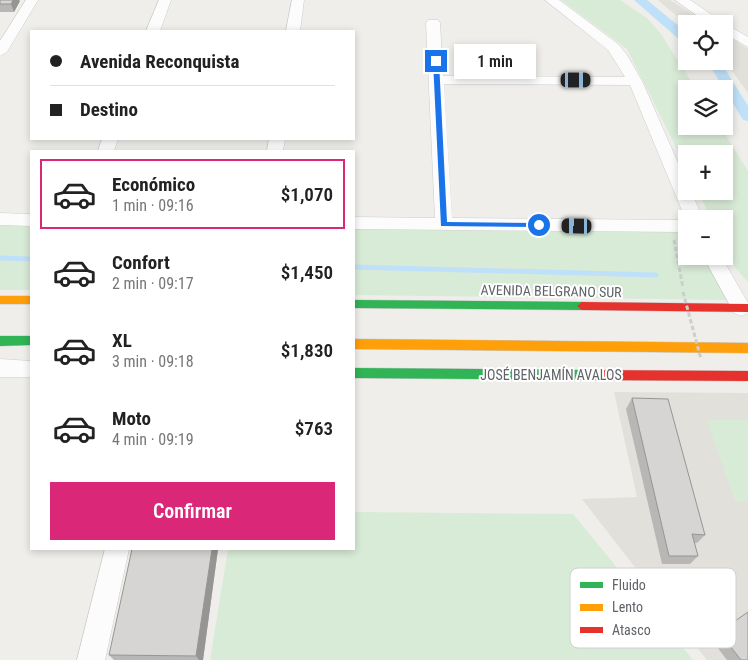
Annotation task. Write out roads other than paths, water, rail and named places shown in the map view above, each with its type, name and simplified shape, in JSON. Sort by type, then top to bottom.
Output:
[{"type":"main road","points":[[0,300],[30,300]]},
{"type":"main road","name":"AVENIDA BELGRANO SUR","points":[[355,304],[744,308]]},
{"type":"main road","points":[[0,341],[30,341]]},
{"type":"main road","points":[[355,344],[748,348]]},
{"type":"main road","name":"JOSÉ BENJAMÍN AVALOS","points":[[355,373],[748,376]]},
{"type":"street","points":[[0,52],[32,0]]},
{"type":"street","points":[[152,30],[165,0]]},
{"type":"street","points":[[293,30],[298,0]]},
{"type":"street","points":[[550,0],[613,46],[635,81],[690,210]]},
{"type":"street","points":[[681,0],[704,15]]},
{"type":"street","points":[[433,23],[444,224]]},
{"type":"street","points":[[733,33],[748,42]]},
{"type":"street","points":[[437,80],[635,81]]},
{"type":"street","points":[[0,220],[30,220]]},
{"type":"street","points":[[355,223],[678,227]]},
{"type":"street","points":[[718,265],[744,308]]},
{"type":"street","points":[[0,368],[30,369]]},
{"type":"street","points":[[91,660],[117,550]]},
{"type":"waterway","points":[[640,0],[678,31]]},
{"type":"waterway","points":[[719,70],[748,117]]},
{"type":"waterway","points":[[0,258],[30,259]]},
{"type":"waterway","points":[[355,267],[656,275]]}]
